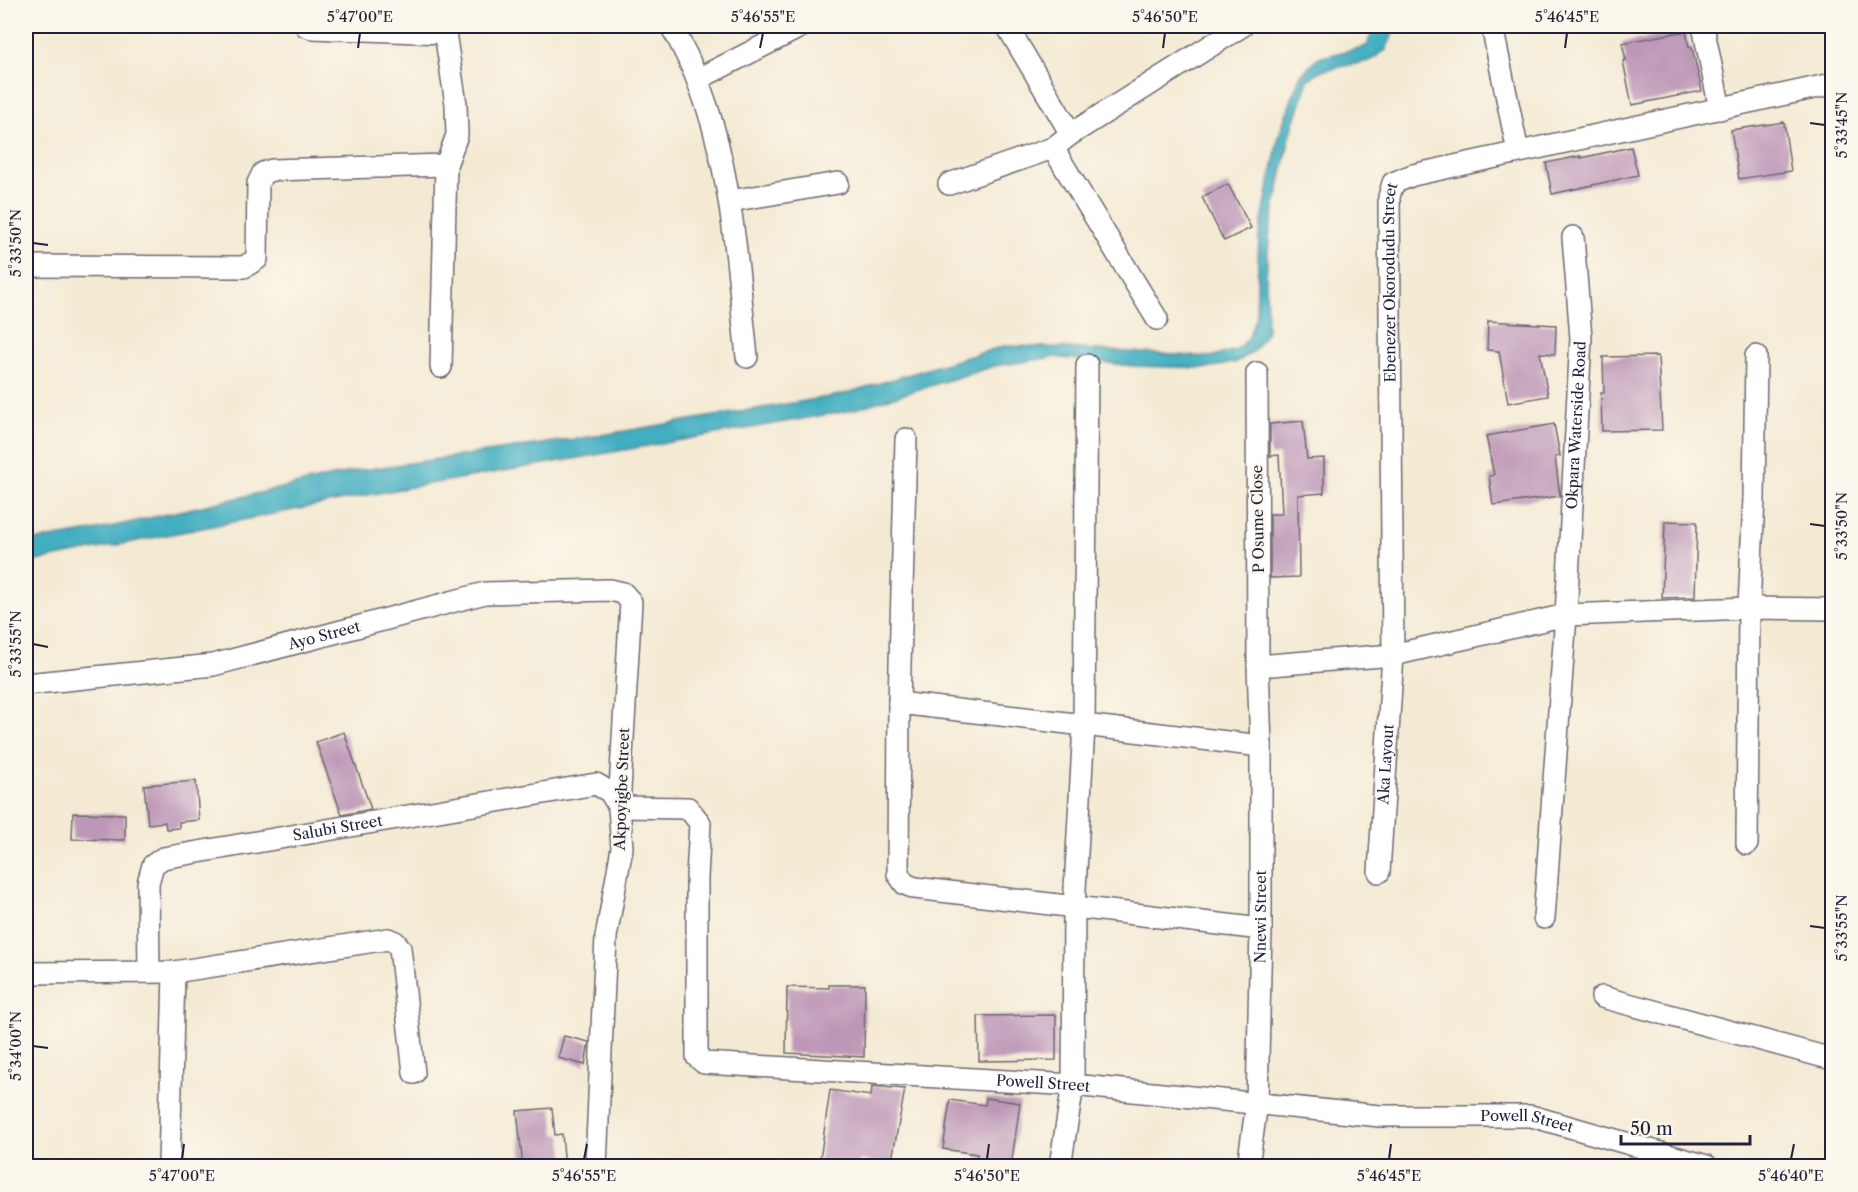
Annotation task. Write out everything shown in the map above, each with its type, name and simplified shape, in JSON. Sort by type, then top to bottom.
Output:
[{"type":"street","points":[[306,26],[312,28],[445,29],[456,104],[457,135],[446,165],[441,368]]},
{"type":"street","points":[[671,26],[698,79],[716,137],[730,201],[747,357]]},
{"type":"street","points":[[698,79],[802,26]]},
{"type":"street","points":[[1007,26],[1071,134]]},
{"type":"street","points":[[949,184],[1053,148],[1071,134],[1242,26]]},
{"type":"street","points":[[1492,26],[1518,152]]},
{"type":"street","points":[[1703,26],[1720,109]]},
{"type":"street","name":"Ebenezer Okorodudu Street","points":[[1393,655],[1389,197],[1393,183],[1413,175],[1833,84]]},
{"type":"street","points":[[1053,148],[1157,319]]},
{"type":"street","points":[[26,266],[244,267],[257,259],[258,183],[262,173],[272,170],[446,165]]},
{"type":"street","points":[[730,201],[838,183]]},
{"type":"street","name":"Okpara Waterside Road","points":[[1544,918],[1566,615],[1581,338],[1573,237]]},
{"type":"street","points":[[1748,844],[1749,608],[1754,498],[1756,356]]},
{"type":"street","points":[[1060,1167],[1073,1085],[1074,907],[1084,726],[1088,365]]},
{"type":"street","name":"P Osume Close","points":[[1257,373],[1258,666]]},
{"type":"street","points":[[906,438],[899,703],[898,874],[905,884],[915,888],[1261,929]]},
{"type":"street","name":"Ayo Street","points":[[26,684],[213,665],[485,593],[610,590],[622,593]]},
{"type":"street","name":"Akpoyigbe Street","points":[[596,1167],[606,937],[621,848],[619,807],[631,602],[622,593]]},
{"type":"street","points":[[1258,666],[1393,655],[1566,615],[1749,608],[1833,609]]},
{"type":"street","name":"Aka Layout","points":[[1379,872],[1393,655]]},
{"type":"street","name":"Nnewi Street","points":[[1248,1167],[1257,1103],[1261,929],[1261,746],[1258,666]]},
{"type":"street","points":[[899,703],[1261,746]]},
{"type":"street","name":"Salubi Street","points":[[149,972],[148,883],[153,865],[164,858],[596,784],[610,792],[619,807]]},
{"type":"street","name":"Powell Street","points":[[619,807],[688,808],[700,823],[697,877],[697,1057],[704,1063],[1073,1085],[1380,1116],[1531,1116],[1707,1167]]},
{"type":"street","points":[[26,973],[174,972],[388,939],[400,948],[414,1073]]},
{"type":"street","points":[[169,1167],[174,972]]},
{"type":"street","points":[[1602,997],[1833,1059]]},
{"type":"water","points":[[1374,26],[1391,26],[1392,36],[1386,50],[1369,61],[1320,71],[1308,80],[1290,136],[1270,230],[1266,276],[1267,331],[1254,351],[1237,362],[1208,368],[1133,366],[1054,357],[995,366],[848,411],[389,491],[26,563],[26,542],[97,530],[355,471],[595,436],[840,395],[1004,346],[1210,357],[1236,350],[1248,339],[1256,315],[1259,236],[1279,135],[1300,76],[1318,58],[1367,46]]},
{"type":"building","points":[[1686,31],[1702,91],[1632,105],[1623,61],[1626,60],[1622,43]]},
{"type":"building","points":[[1784,122],[1791,171],[1739,179],[1731,130]]},
{"type":"building","points":[[1631,147],[1638,175],[1552,194],[1546,163]]},
{"type":"building","points":[[1228,184],[1251,228],[1224,241],[1202,197]]},
{"type":"building","points":[[1488,321],[1556,325],[1555,354],[1540,353],[1548,396],[1508,403],[1499,351],[1487,350]]},
{"type":"building","points":[[1658,356],[1662,430],[1602,431],[1603,357]]},
{"type":"building","points":[[1303,421],[1307,459],[1324,458],[1324,493],[1298,495],[1299,577],[1270,578],[1270,514],[1282,514],[1279,455],[1270,456],[1270,424]]},
{"type":"building","points":[[1554,424],[1560,456],[1555,457],[1560,496],[1493,505],[1489,476],[1494,475],[1486,436]]},
{"type":"building","points":[[1665,521],[1697,522],[1695,597],[1662,598]]},
{"type":"building","points":[[344,732],[371,809],[342,815],[316,742]]},
{"type":"building","points":[[196,781],[199,820],[179,822],[179,828],[166,829],[165,822],[148,824],[144,785]]},
{"type":"building","points":[[73,813],[125,814],[125,840],[72,839]]},
{"type":"building","points":[[829,985],[865,985],[864,1057],[786,1053],[787,987],[829,988]]},
{"type":"building","points":[[1056,1015],[1056,1060],[979,1061],[978,1016]]},
{"type":"building","points":[[564,1036],[589,1042],[585,1065],[558,1058]]},
{"type":"building","points":[[872,1086],[905,1089],[891,1165],[860,1160],[859,1167],[819,1167],[830,1090],[871,1096]]},
{"type":"building","points":[[986,1098],[1020,1103],[1011,1167],[976,1164],[977,1154],[943,1149],[950,1100],[985,1105]]},
{"type":"building","points":[[552,1108],[555,1135],[562,1134],[565,1167],[523,1167],[517,1111]]}]
